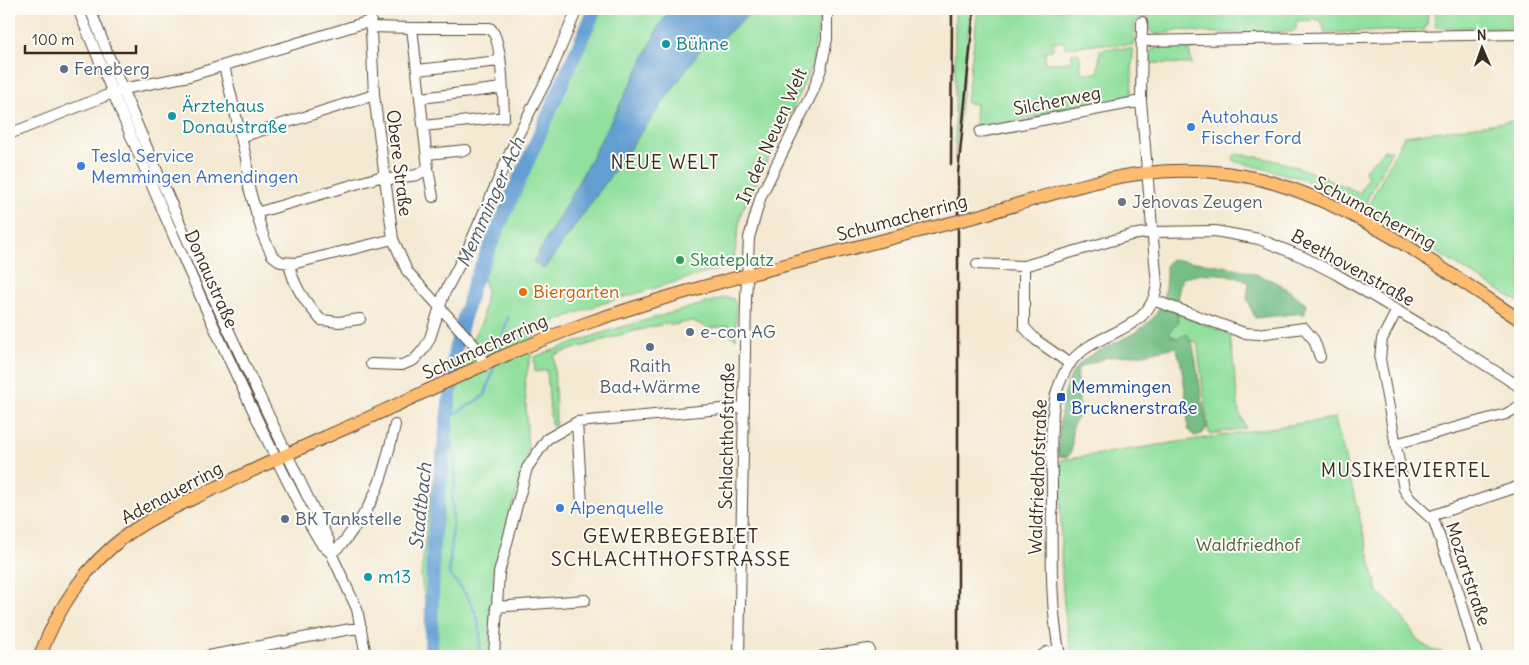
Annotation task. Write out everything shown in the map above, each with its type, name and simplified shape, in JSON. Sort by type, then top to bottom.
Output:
[{"type":"main road","name":"Schumacherring","points":[[282,456],[462,375],[588,323],[747,276],[974,217],[1094,183],[1147,173],[1227,174],[1276,183],[1296,190],[1369,225],[1520,320]]},
{"type":"main road","name":"Adenauerring","points":[[40,656],[52,626],[71,593],[114,546],[151,520],[282,456]]},
{"type":"street","name":"Donaustraße","points":[[78,9],[111,93],[196,287],[282,456],[329,541],[331,553],[351,596],[361,627],[366,656]]},
{"type":"street","name":"Donaustraße","points":[[90,9],[282,456]]},
{"type":"street","name":"Obere Straße","points":[[370,9],[374,95],[393,240],[407,271],[489,364]]},
{"type":"street","points":[[371,364],[402,365],[414,360],[420,355],[430,338],[439,307],[469,246],[517,137],[552,71],[577,9]]},
{"type":"street","name":"In der Neuen Welt","points":[[747,276],[752,221],[761,196],[813,91],[821,69],[827,40],[827,9]]},
{"type":"street","points":[[1142,22],[1141,101],[1157,285],[1153,300],[1244,333],[1258,334],[1304,328],[1314,340],[1320,357]]},
{"type":"street","points":[[9,134],[123,88],[176,78],[224,66],[370,24],[412,28],[490,28],[496,36],[504,117],[424,126]]},
{"type":"street","points":[[412,28],[433,197]]},
{"type":"street","points":[[1141,41],[1520,34]]},
{"type":"street","points":[[417,70],[499,60]]},
{"type":"street","points":[[224,66],[246,158],[249,188],[272,255],[281,262],[289,263],[393,240]]},
{"type":"street","points":[[420,98],[502,88]]},
{"type":"street","points":[[241,137],[374,95]]},
{"type":"street","name":"Silcherweg","points":[[980,132],[1141,101]]},
{"type":"street","points":[[427,154],[466,150]]},
{"type":"street","points":[[256,213],[384,178],[423,173],[428,168]]},
{"type":"street","name":"Beethovenstraße","points":[[977,264],[1024,266],[1131,235],[1153,232],[1215,231],[1259,239],[1319,265],[1398,310],[1520,387]]},
{"type":"street","points":[[289,263],[292,276],[302,295],[321,320],[339,322],[360,320]]},
{"type":"street","points":[[1024,266],[1024,327],[1036,340],[1070,364]]},
{"type":"street","name":"Schlachthofstraße","points":[[739,656],[747,276]]},
{"type":"street","name":"Waldfriedhofstraße","points":[[1041,656],[1047,652],[1060,653],[1052,589],[1052,426],[1056,392],[1070,364],[1083,350],[1135,322],[1145,313],[1153,300]]},
{"type":"street","name":"Mozartstraße","points":[[1398,310],[1382,339],[1380,352],[1404,489],[1410,499],[1431,516],[1459,594],[1477,656]]},
{"type":"street","points":[[1395,444],[1502,416],[1520,406]]},
{"type":"street","points":[[494,656],[496,607],[505,546],[527,468],[547,439],[577,422],[744,407]]},
{"type":"street","points":[[577,422],[582,505]]},
{"type":"street","points":[[331,553],[341,547],[374,500],[384,474],[395,425]]},
{"type":"street","points":[[1431,516],[1520,486]]},
{"type":"street","points":[[496,607],[585,600]]},
{"type":"street","points":[[208,656],[361,627]]},
{"type":"street","points":[[823,656],[869,648]]},
{"type":"green space","points":[[592,9],[821,9],[812,65],[784,128],[741,213],[733,263],[729,266],[601,304],[550,323],[536,332],[525,382],[528,453],[500,551],[491,609],[489,656],[429,656],[428,619],[421,577],[427,519],[444,407],[458,389],[461,360],[482,321],[486,291],[479,260],[510,182],[583,41]]},
{"type":"green space","points":[[955,9],[971,9],[955,160]]},
{"type":"green space","points":[[978,9],[1428,9],[1427,25],[1424,30],[1325,33],[1321,20],[1296,21],[1296,29],[1292,32],[1209,33],[1181,30],[1157,35],[1150,31],[1148,22],[1135,22],[1134,45],[1094,44],[1065,48],[1064,42],[1053,42],[1053,50],[1045,51],[1045,63],[1072,62],[1072,53],[1077,52],[1080,56],[1081,73],[1098,73],[1100,50],[1109,48],[1133,49],[1131,99],[986,127],[975,125],[976,104],[966,103]]},
{"type":"green space","points":[[1434,9],[1520,10],[1520,28],[1440,28],[1436,27]]},
{"type":"green space","points":[[1193,46],[1193,50],[1189,50],[1192,64],[1149,63],[1149,53],[1155,48]]},
{"type":"green space","points":[[1520,120],[1520,303],[1366,210],[1404,136]]},
{"type":"green space","points":[[1384,150],[1392,150],[1363,208],[1300,178],[1234,161],[1233,157],[1236,154],[1285,163],[1360,193],[1368,178],[1365,170]]},
{"type":"green space","points":[[1170,260],[1226,266],[1266,278],[1283,286],[1307,304],[1304,315],[1303,313],[1255,318],[1247,298],[1249,283],[1232,276],[1216,274],[1182,278],[1176,303],[1178,322],[1169,333],[1176,339],[1187,334],[1193,345],[1207,428],[1202,434],[1194,436],[1188,429],[1183,373],[1175,347],[1144,354],[1108,357],[1078,368],[1077,385],[1081,414],[1072,426],[1072,449],[1068,457],[1058,456],[1063,401],[1074,370],[1090,356],[1142,328],[1151,320],[1163,299],[1166,284],[1166,265]]},
{"type":"green space","points":[[727,297],[734,299],[736,304],[736,339],[730,335],[732,330],[729,326],[708,328],[693,321],[672,325],[669,323],[626,333],[554,355],[556,424],[555,426],[551,425],[547,370],[535,372],[534,357],[608,331]]},
{"type":"green space","points":[[1170,312],[1230,334],[1239,412],[1246,428],[1209,434],[1197,342],[1164,334]]},
{"type":"green space","name":"Waldfriedhof","points":[[1335,418],[1378,592],[1395,607],[1419,642],[1432,650],[1457,656],[1072,656],[1062,583],[1061,460]]},
{"type":"water","points":[[671,9],[755,9],[716,44],[701,49],[544,269],[533,262],[570,198],[636,74],[659,26]]},
{"type":"waterway","name":"Memminger Ach","points":[[431,656],[433,545],[455,350],[473,285],[595,9]]},
{"type":"waterway","points":[[498,354],[508,317]]},
{"type":"waterway","points":[[448,419],[485,395],[495,364]]},
{"type":"waterway","points":[[447,432],[452,440],[456,479],[452,494],[453,524],[449,574],[464,592],[475,611],[480,632],[478,656]]},
{"type":"tunnel","points":[[1142,22],[1143,9]]},
{"type":"railway","points":[[951,164],[952,9]]},
{"type":"railway","points":[[958,656],[958,174],[974,9]]},
{"type":"place","name":"Bühne","points":[[666,44]]},
{"type":"place","name":"Feneberg","points":[[64,69]]},
{"type":"place","name":"Ärztehaus Donaustraße","points":[[172,116]]},
{"type":"place","name":"Autohaus Fischer Ford","points":[[1191,127]]},
{"type":"place","name":"Tesla Service Memmingen Amendingen","points":[[81,166]]},
{"type":"place","name":"Jehovas Zeugen","points":[[1122,202]]},
{"type":"place","name":"Skateplatz","points":[[680,260]]},
{"type":"place","name":"Biergarten","points":[[523,292]]},
{"type":"place","name":"e-con AG","points":[[690,332]]},
{"type":"place","name":"Raith Bad+Wärme","points":[[650,347]]},
{"type":"place","name":"Memmingen Brucknerstraße","points":[[1061,397]]},
{"type":"place","name":"Alpenquelle","points":[[560,508]]},
{"type":"place","name":"BK Tankstelle","points":[[285,519]]},
{"type":"place","name":"m13","points":[[368,577]]},
{"type":"district","name":"NEUE WELT","points":[[665,162]]},
{"type":"district","name":"MUSIKERVIERTEL","points":[[1406,470]]},
{"type":"district","name":"GEWERBEGEBIET SCHLACHTHOFSTRASSE","points":[[671,548]]},
{"type":"water label","name":"Stadtbach","points":[[420,506]]}]
